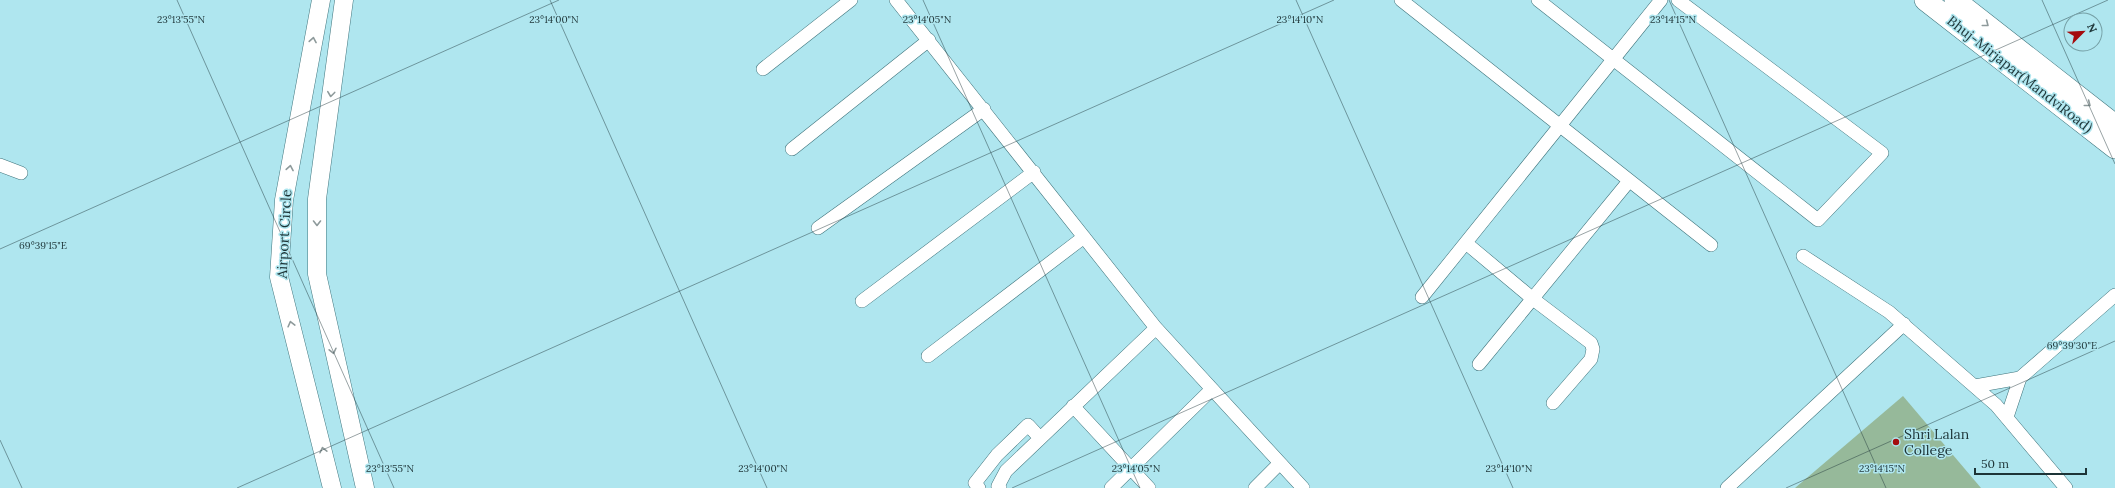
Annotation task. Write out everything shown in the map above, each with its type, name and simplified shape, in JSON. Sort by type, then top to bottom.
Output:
[{"type":"main road","name":"Airport Circle","points":[[321,0],[284,200],[279,277],[332,488]]},
{"type":"main road","points":[[344,0],[317,199],[317,274],[365,488]]},
{"type":"main road","name":"Bhuj-Mirjapar(MandviRoad)","points":[[1925,0],[2115,148]]},
{"type":"main road","name":"Bhuj-Mirjapar(MandviRoad)","points":[[1955,0],[2115,125]]},
{"type":"street","points":[[763,69],[851,0]]},
{"type":"street","points":[[896,0],[1034,172],[1156,328],[1303,488]]},
{"type":"street","points":[[1401,0],[1559,127],[1711,245]]},
{"type":"street","points":[[1538,0],[1818,220],[1882,153],[1678,0]]},
{"type":"street","points":[[1422,297],[1661,0]]},
{"type":"street","points":[[792,148],[929,40]]},
{"type":"street","points":[[818,228],[984,109]]},
{"type":"street","points":[[0,165],[21,174]]},
{"type":"street","points":[[862,301],[1034,172]]},
{"type":"street","points":[[1479,364],[1629,181]]},
{"type":"street","points":[[928,356],[1084,237]]},
{"type":"street","points":[[1466,243],[1533,299],[1591,343],[1593,350],[1591,359],[1553,403]]},
{"type":"street","points":[[1803,256],[1889,312],[1975,386],[2007,417],[2066,488]]},
{"type":"street","points":[[2007,417],[2020,378],[2115,295]]},
{"type":"street","points":[[1727,488],[1904,324]]},
{"type":"street","points":[[1000,488],[998,486],[1006,471],[1156,328]]},
{"type":"street","points":[[1975,386],[2020,378]]},
{"type":"street","points":[[1111,488],[1212,389]]},
{"type":"street","points":[[1073,406],[1149,488]]},
{"type":"street","points":[[979,488],[975,484],[996,455],[1028,424],[1040,438]]},
{"type":"street","points":[[1255,488],[1280,463]]},
{"type":"building","name":"Shri Lalan College","points":[[1903,396],[1981,488],[1795,488]]},
{"type":"place","name":"Shri Lalan College","points":[[1896,442]]}]
